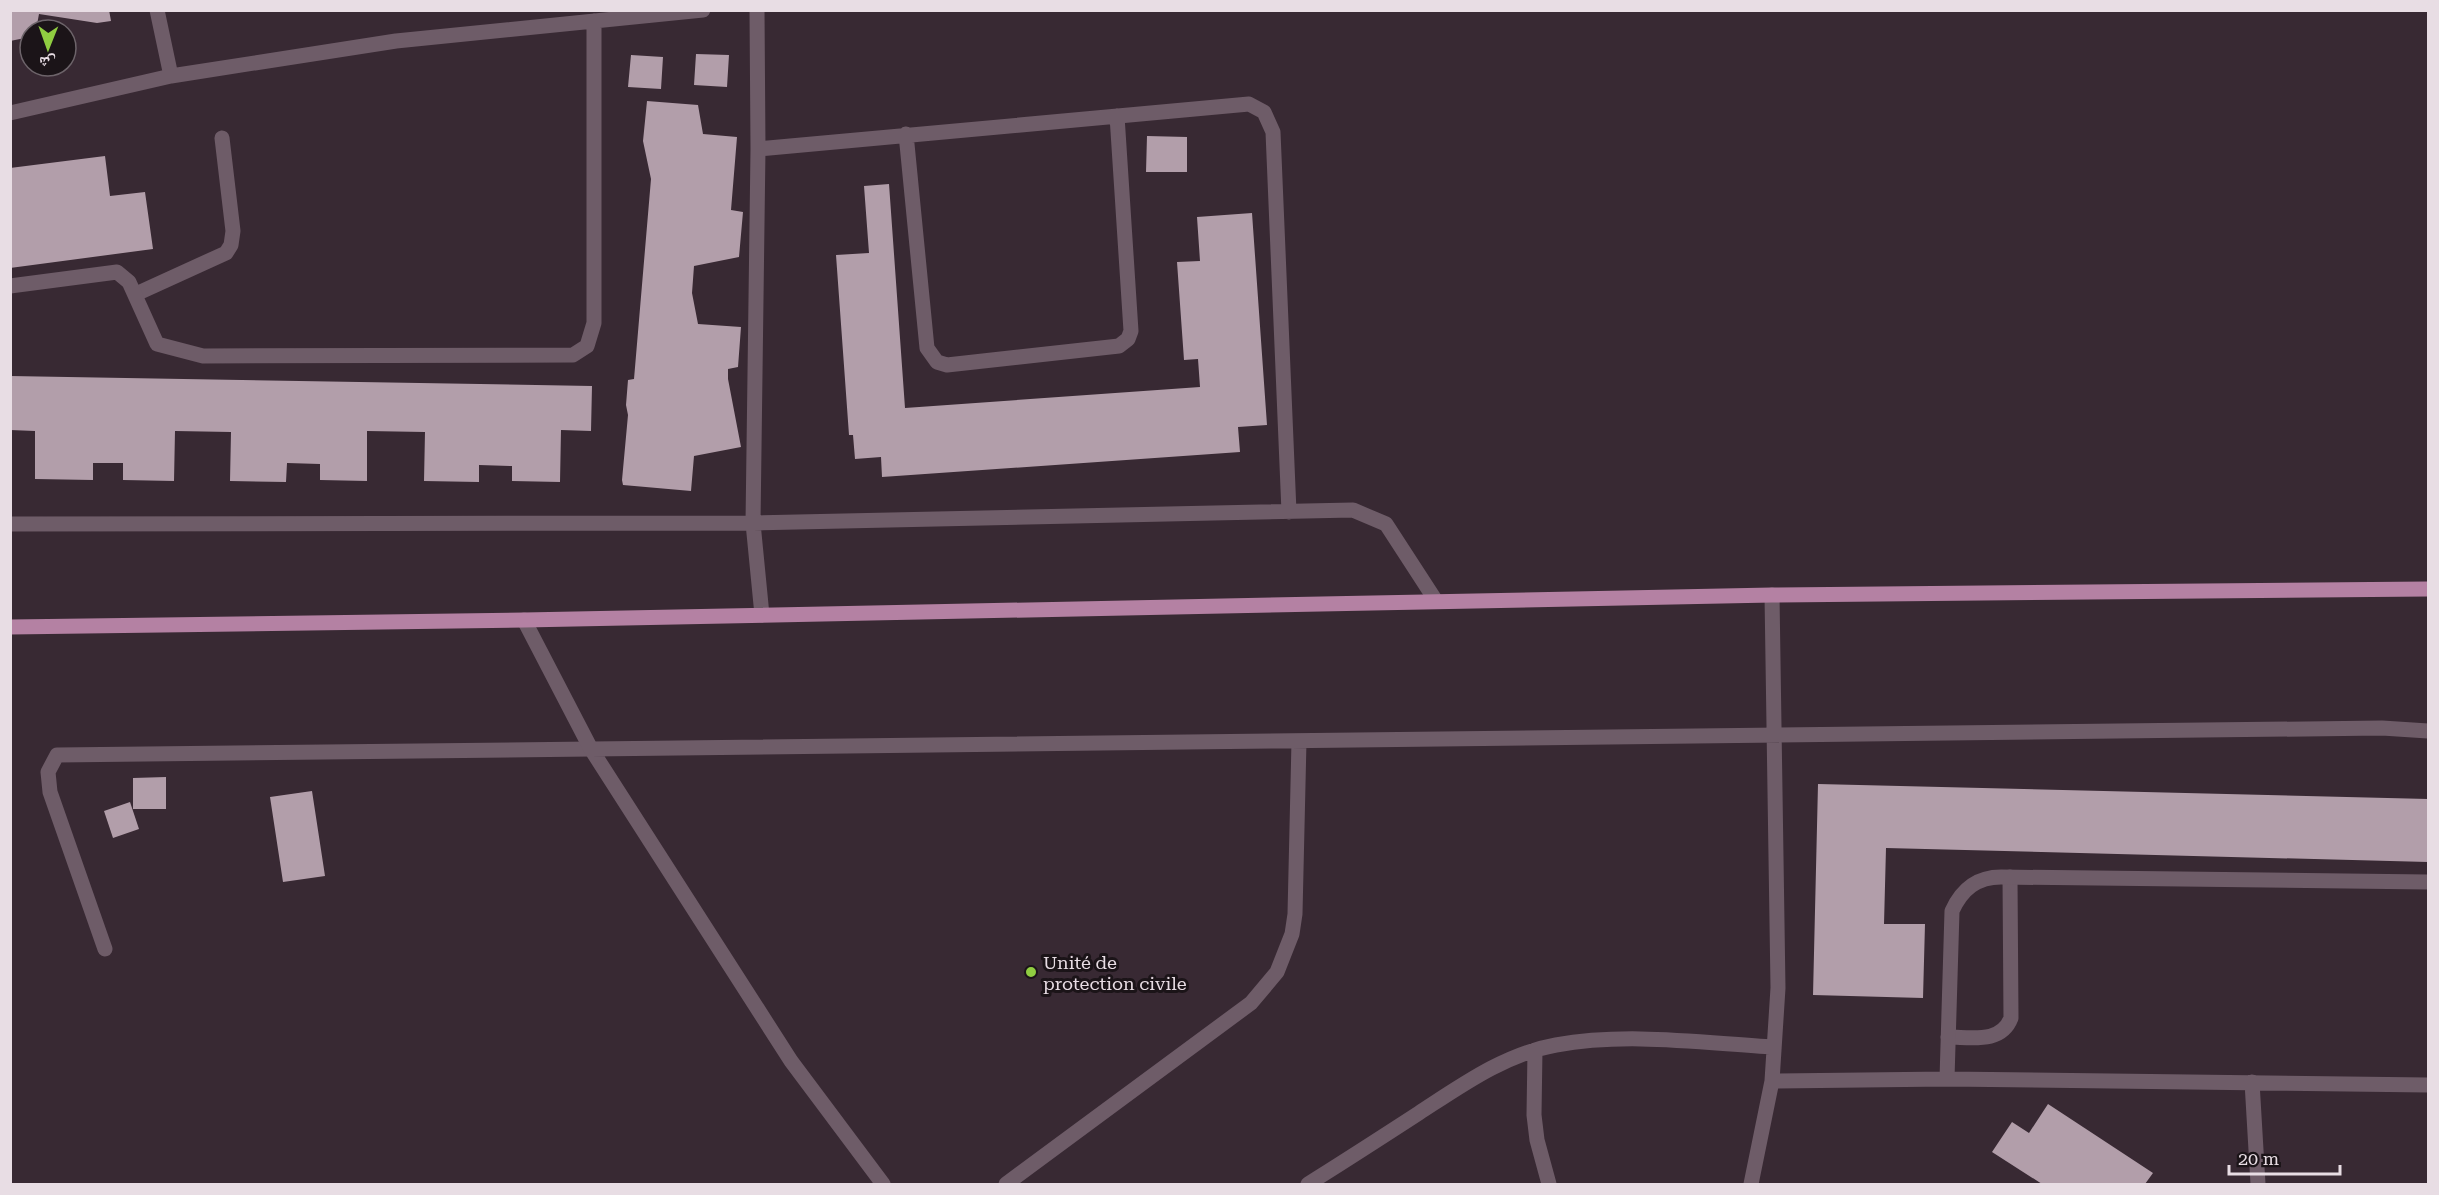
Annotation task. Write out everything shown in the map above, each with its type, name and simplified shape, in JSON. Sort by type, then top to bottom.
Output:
[{"type":"main road","points":[[10,627],[524,620],[1772,595],[2425,588]]},
{"type":"street","points":[[157,10],[171,76]]},
{"type":"street","points":[[10,113],[171,76],[396,41],[703,10]]},
{"type":"street","points":[[757,10],[758,149],[753,523],[762,615]]},
{"type":"street","points":[[10,286],[117,272],[129,282],[136,294],[157,344],[203,356],[573,355],[587,346],[594,323],[594,21]]},
{"type":"street","points":[[758,149],[1249,104],[1264,112],[1273,132],[1289,512]]},
{"type":"street","points":[[906,134],[927,348],[937,362],[947,365],[1119,346],[1128,339],[1131,331],[1117,116]]},
{"type":"street","points":[[136,294],[226,253],[231,245],[233,231],[222,138]]},
{"type":"street","points":[[10,524],[753,523],[1353,510],[1386,524],[1436,601]]},
{"type":"street","points":[[1751,1185],[1772,1081],[1778,988],[1776,737],[1772,595]]},
{"type":"street","points":[[524,620],[591,749],[792,1061],[883,1185]]},
{"type":"street","points":[[105,949],[50,792],[48,772],[57,755],[1776,737],[2382,728],[2428,731]]},
{"type":"street","points":[[1006,1185],[1251,1003],[1277,972],[1286,953],[1295,914],[1299,741]]},
{"type":"street","points":[[1947,1079],[1952,911],[1965,889],[1988,877],[2428,882]]},
{"type":"street","points":[[1948,1037],[1994,1036],[2002,1032],[2011,1018],[2010,877]]},
{"type":"street","points":[[1308,1185],[1472,1078],[1516,1056],[1535,1050],[1591,1040],[1628,1039],[1774,1047]]},
{"type":"street","points":[[1535,1050],[1534,1115],[1537,1140],[1549,1185]]},
{"type":"street","points":[[1772,1081],[1947,1079],[2428,1085]]},
{"type":"street","points":[[2252,1082],[2258,1185]]},
{"type":"building","points":[[10,10],[109,10],[111,21],[97,23],[78,20],[78,18],[39,14],[38,18],[18,18],[18,39],[10,41]]},
{"type":"building","points":[[696,54],[729,55],[727,87],[694,85]]},
{"type":"building","points":[[631,55],[663,57],[661,89],[628,87]]},
{"type":"building","points":[[647,101],[698,105],[703,134],[737,137],[731,210],[743,212],[739,257],[694,266],[692,293],[698,324],[741,327],[738,367],[728,369],[728,379],[741,447],[694,456],[691,491],[623,485],[622,480],[628,415],[626,405],[628,380],[634,379],[651,179],[643,141]]},
{"type":"building","points":[[1147,136],[1187,137],[1187,172],[1146,172]]},
{"type":"building","points":[[105,156],[110,196],[145,192],[153,249],[10,268],[10,168]]},
{"type":"building","points":[[889,184],[905,408],[1200,387],[1198,359],[1184,360],[1177,262],[1200,261],[1197,217],[1252,213],[1267,425],[1238,427],[1240,452],[882,477],[881,457],[855,459],[853,435],[849,435],[836,255],[869,253],[864,186]]},
{"type":"building","points":[[10,376],[592,386],[591,431],[561,430],[560,482],[512,481],[512,466],[479,465],[479,482],[424,481],[425,432],[367,431],[367,481],[320,480],[320,464],[287,463],[286,482],[230,481],[231,432],[175,431],[174,481],[123,480],[123,463],[93,463],[93,480],[35,479],[35,431],[10,430]]},
{"type":"building","points":[[166,777],[166,809],[133,809],[133,778]]},
{"type":"building","points":[[1818,784],[2428,799],[2428,862],[1886,848],[1884,924],[1925,924],[1923,998],[1813,995]]},
{"type":"building","points":[[312,791],[325,876],[283,882],[270,797]]},
{"type":"building","points":[[130,802],[139,829],[113,838],[104,811]]},
{"type":"building","points":[[2048,1104],[2153,1173],[2145,1184],[2042,1184],[1992,1152],[2012,1122],[2029,1133]]},
{"type":"place","name":"Unité de protection civile","points":[[1031,972]]}]
